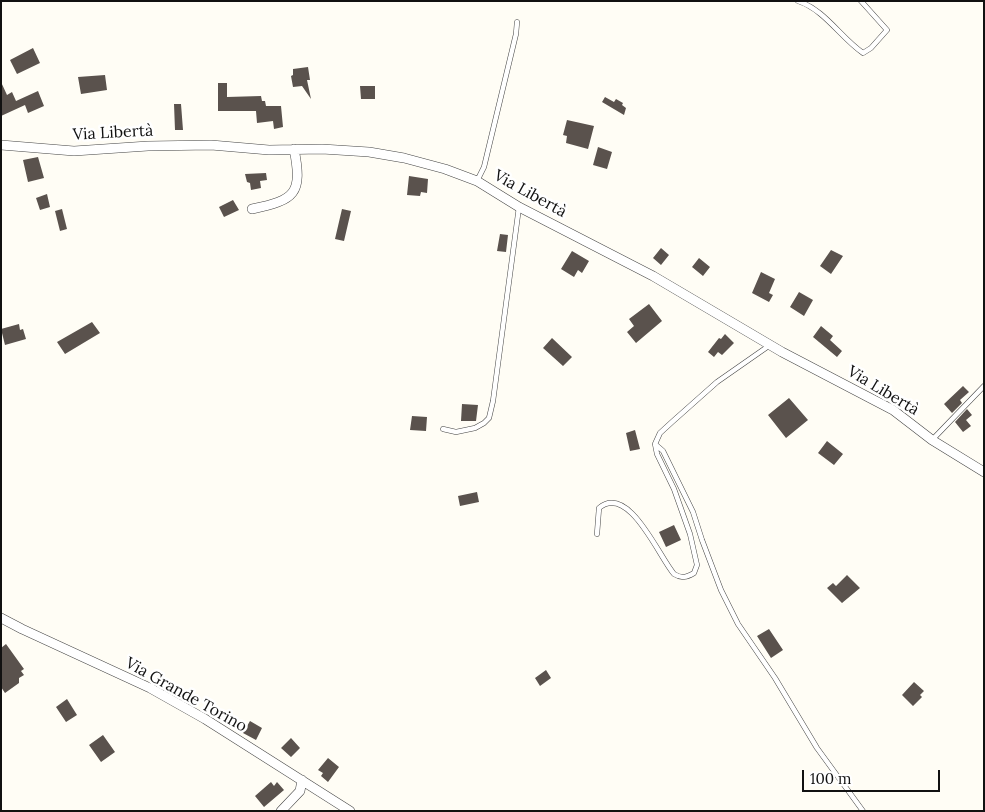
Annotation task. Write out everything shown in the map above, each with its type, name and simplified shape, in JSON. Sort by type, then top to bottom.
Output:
[{"type":"street","name":"Via Libertà","points":[[1,145],[74,151],[148,146],[211,145],[269,150],[322,149],[369,152],[436,166],[477,181],[519,207],[653,276],[770,344],[893,410],[932,440],[984,472]]},
{"type":"street","points":[[252,209],[281,202],[292,194],[296,184],[297,172],[294,149]]},
{"type":"street","name":"Via Grande Torino","points":[[1,618],[150,688],[205,719],[350,811]]},
{"type":"street","points":[[281,811],[300,791],[302,780]]},
{"type":"lane","points":[[798,1],[807,4],[863,53],[871,48],[888,30],[861,1]]},
{"type":"lane","points":[[477,181],[484,167],[516,34],[517,22]]},
{"type":"lane","points":[[443,429],[456,432],[475,428],[489,418],[493,401],[519,207]]},
{"type":"lane","points":[[597,534],[599,508],[605,503],[612,501],[619,504],[636,518],[674,574],[679,577],[686,577],[697,570],[694,550],[683,511],[656,454],[655,444],[660,433],[717,382],[770,344]]},
{"type":"lane","points":[[932,440],[984,386]]},
{"type":"lane","points":[[655,444],[663,451],[694,512],[702,540],[718,581],[738,624],[775,678],[817,748],[863,811]]},
{"type":"building","points":[[33,48],[40,63],[17,74],[10,60]]},
{"type":"building","points":[[308,67],[310,80],[307,80],[311,99],[302,86],[293,87],[291,76],[293,75],[293,69]]},
{"type":"building","points":[[105,75],[107,90],[81,94],[78,77]]},
{"type":"building","points":[[1,82],[7,95],[12,92],[16,101],[38,91],[44,106],[28,113],[25,105],[1,116]]},
{"type":"building","points":[[218,83],[227,83],[227,97],[261,96],[266,106],[281,106],[283,127],[274,129],[273,121],[257,123],[256,111],[218,111]]},
{"type":"building","points":[[360,86],[375,86],[375,99],[361,99]]},
{"type":"building","points":[[605,97],[614,102],[616,99],[623,103],[622,105],[626,108],[624,115],[602,102]]},
{"type":"building","points":[[174,104],[181,104],[183,130],[175,130]]},
{"type":"building","points":[[567,120],[594,126],[588,149],[566,143],[567,136],[563,135]]},
{"type":"building","points":[[598,147],[612,152],[607,169],[593,165]]},
{"type":"building","points":[[38,157],[44,178],[28,182],[23,160]]},
{"type":"building","points":[[266,173],[267,180],[260,181],[261,188],[251,190],[250,183],[247,182],[245,174]]},
{"type":"building","points":[[409,176],[428,179],[427,193],[421,192],[420,196],[407,195]]},
{"type":"building","points":[[47,194],[50,207],[40,210],[36,198]]},
{"type":"building","points":[[233,200],[239,210],[224,217],[219,207]]},
{"type":"building","points":[[62,209],[67,229],[60,231],[55,211]]},
{"type":"building","points":[[342,209],[351,211],[344,241],[335,239]]},
{"type":"building","points":[[500,234],[508,235],[506,252],[497,251]]},
{"type":"building","points":[[661,248],[669,255],[661,265],[653,258]]},
{"type":"building","points":[[831,250],[843,256],[831,274],[820,266]]},
{"type":"building","points":[[572,251],[589,261],[582,273],[578,270],[574,277],[561,269]]},
{"type":"building","points":[[699,258],[710,267],[703,276],[692,267]]},
{"type":"building","points":[[761,272],[775,279],[769,293],[773,295],[769,302],[752,293]]},
{"type":"building","points":[[799,292],[813,300],[804,316],[790,307]]},
{"type":"building","points":[[649,304],[662,321],[636,343],[627,332],[634,326],[629,319]]},
{"type":"building","points":[[92,322],[100,333],[65,354],[57,342]]},
{"type":"building","points":[[19,324],[20,330],[23,329],[26,339],[5,345],[1,329]]},
{"type":"building","points":[[821,326],[833,336],[830,340],[842,351],[837,357],[813,337]]},
{"type":"building","points":[[725,334],[734,343],[722,355],[718,352],[714,357],[708,352],[719,338],[721,339]]},
{"type":"building","points":[[552,338],[572,357],[563,366],[543,348]]},
{"type":"building","points":[[963,386],[969,392],[960,400],[962,403],[952,413],[944,404]]},
{"type":"building","points":[[789,398],[808,420],[786,438],[768,415]]},
{"type":"building","points":[[462,404],[478,405],[476,421],[461,421]]},
{"type":"building","points":[[967,409],[972,415],[966,420],[971,426],[963,432],[955,422]]},
{"type":"building","points":[[412,416],[427,417],[426,431],[410,430]]},
{"type":"building","points":[[635,430],[640,449],[630,451],[626,433]]},
{"type":"building","points":[[827,441],[843,454],[834,465],[818,453]]},
{"type":"building","points":[[477,492],[479,502],[460,506],[458,496]]},
{"type":"building","points":[[674,525],[681,540],[666,547],[659,532]]},
{"type":"building","points":[[847,575],[860,588],[842,603],[827,588],[833,583],[836,586]]},
{"type":"building","points":[[769,629],[783,650],[771,658],[757,636]]},
{"type":"building","points":[[6,644],[24,669],[21,671],[24,675],[19,678],[19,683],[5,693],[1,687],[1,648]]},
{"type":"building","points":[[546,670],[551,678],[540,686],[535,678]]},
{"type":"building","points":[[914,682],[924,691],[920,695],[922,697],[913,706],[902,695]]},
{"type":"building","points":[[67,699],[77,715],[66,722],[56,707]]},
{"type":"building","points":[[250,721],[262,728],[256,740],[243,733]]},
{"type":"building","points":[[103,735],[115,752],[101,762],[89,745]]},
{"type":"building","points":[[291,738],[300,748],[291,757],[281,748]]},
{"type":"building","points":[[328,758],[339,767],[328,782],[321,776],[323,773],[318,770]]},
{"type":"building","points":[[271,782],[274,786],[277,782],[284,790],[264,807],[255,796]]}]
